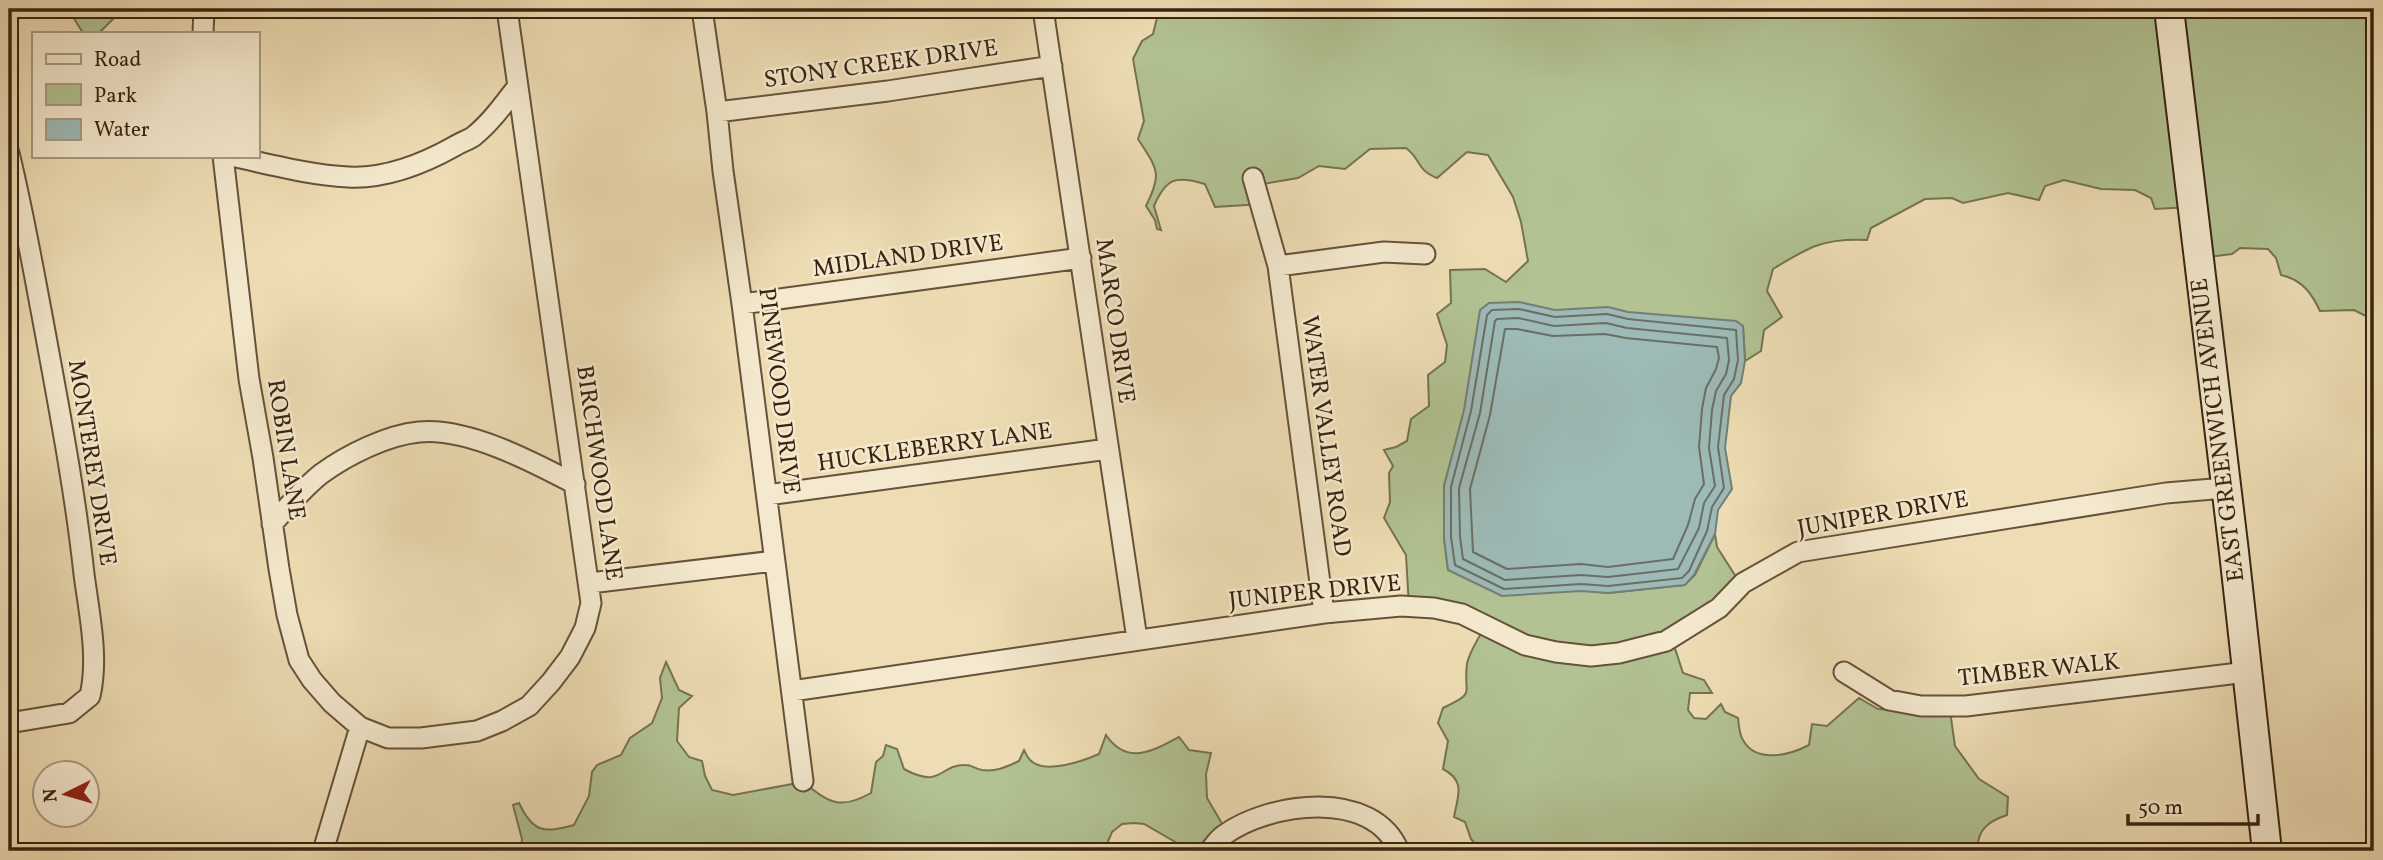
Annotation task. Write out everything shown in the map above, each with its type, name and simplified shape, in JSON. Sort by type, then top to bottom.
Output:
[{"type":"street","points":[[203,32],[204,9]]},
{"type":"street","name":"BIRCHWOOD LANE","points":[[360,727],[388,738],[449,736],[477,732],[502,721],[529,706],[570,657],[585,628],[591,603],[507,9]]},
{"type":"street","name":"PINEWOOD DRIVE","points":[[702,9],[803,780]]},
{"type":"street","name":"MARCO DRIVE","points":[[1043,9],[1137,639]]},
{"type":"street","name":"EAST GREENWICH AVENUE","points":[[2169,9],[2267,851]]},
{"type":"street","name":"STONY CREEK DRIVE","points":[[717,112],[888,91],[1052,66]]},
{"type":"street","points":[[241,158],[323,175],[351,177],[380,175],[413,167],[473,137],[500,110],[517,87]]},
{"type":"street","name":"MONTEREY DRIVE","points":[[9,153],[26,227],[54,378],[76,512],[93,645],[90,696],[69,713],[9,723]]},
{"type":"street","name":"ROBIN LANE","points":[[223,158],[249,379],[287,615],[299,660],[312,680],[332,703],[360,727]]},
{"type":"street","points":[[1253,178],[1278,266],[1384,252],[1425,254]]},
{"type":"street","name":"MIDLAND DRIVE","points":[[742,304],[1080,258]]},
{"type":"street","name":"WATER VALLEY ROAD","points":[[1278,266],[1324,613]]},
{"type":"street","points":[[272,524],[320,475],[369,446],[419,432],[450,434],[491,445],[536,463],[575,484]]},
{"type":"street","name":"HUCKLEBERRY LANE","points":[[767,495],[1108,449]]},
{"type":"street","name":"JUNIPER DRIVE","points":[[792,691],[1137,639],[1324,613],[1401,606],[1434,608],[1462,614],[1525,645],[1556,652],[1619,653],[1667,641],[1719,608],[1743,583],[1798,552],[2166,493],[2225,488]]},
{"type":"street","points":[[590,583],[774,561]]},
{"type":"street","name":"TIMBER WALK","points":[[1844,672],[1889,700],[1921,706],[1966,706],[2247,672]]},
{"type":"street","points":[[323,851],[360,727]]},
{"type":"street","points":[[1209,851],[1222,836],[1250,821],[1279,811],[1326,807],[1359,813],[1382,826],[1395,841],[1399,851]]},
{"type":"green space","points":[[68,9],[101,9],[115,17],[100,32],[82,32]]},
{"type":"green space","points":[[1156,9],[2374,9],[2374,332],[2366,316],[2354,310],[2320,311],[2305,288],[2295,280],[2281,275],[2276,258],[2268,249],[2240,248],[2232,254],[2201,258],[2191,207],[2155,209],[2151,198],[2135,190],[2101,189],[2064,180],[2045,186],[2039,200],[2008,193],[1963,203],[1952,198],[1925,199],[1871,228],[1867,240],[1827,242],[1797,255],[1773,269],[1767,291],[1782,317],[1764,330],[1761,351],[1745,361],[1743,327],[1462,422],[1444,486],[1444,538],[1448,570],[1608,593],[1684,585],[1695,575],[1715,534],[1717,547],[1740,583],[1672,639],[1683,673],[1704,680],[1712,693],[1690,693],[1688,710],[1694,718],[1706,719],[1721,704],[1725,712],[1738,718],[1741,735],[1749,748],[1765,755],[1774,755],[1809,745],[1812,724],[1827,726],[1859,698],[1878,709],[1950,711],[1955,746],[1979,779],[2008,797],[2007,815],[1985,827],[1979,837],[1978,851],[1481,851],[1471,839],[1465,822],[1454,817],[1459,789],[1455,778],[1443,769],[1448,741],[1438,723],[1443,708],[1461,699],[1466,692],[1468,659],[1484,628],[1409,607],[1406,555],[1384,518],[1390,502],[1389,473],[1393,466],[1384,450],[1407,441],[1411,419],[1429,406],[1428,375],[1445,362],[1447,345],[1437,314],[1451,303],[1450,270],[1485,269],[1506,282],[1528,261],[1513,197],[1488,155],[1467,152],[1437,178],[1425,171],[1406,148],[1370,149],[1345,169],[1319,166],[1298,178],[1263,184],[1262,204],[1215,207],[1205,184],[1186,180],[1173,181],[1163,189],[1154,206],[1161,230],[1157,229],[1146,206],[1155,185],[1156,171],[1138,139],[1144,121],[1133,59],[1142,41],[1153,34]]},
{"type":"green space","points":[[666,662],[679,690],[692,696],[679,708],[677,741],[689,757],[702,761],[712,790],[733,795],[803,782],[835,802],[851,802],[871,793],[876,762],[883,756],[886,745],[897,749],[904,769],[917,775],[933,777],[957,766],[968,765],[987,770],[1001,768],[1019,761],[1024,750],[1036,764],[1054,767],[1074,763],[1099,754],[1106,735],[1114,745],[1131,753],[1150,751],[1179,737],[1189,750],[1211,753],[1206,774],[1207,798],[1227,832],[1209,851],[1191,851],[1144,824],[1134,823],[1122,824],[1112,832],[1104,851],[521,851],[522,839],[513,805],[519,803],[529,820],[540,828],[555,829],[574,825],[589,796],[592,772],[597,765],[621,755],[630,738],[652,723],[662,698],[660,678]]},
{"type":"water","points":[[1519,302],[1555,310],[1608,307],[1628,312],[1736,321],[1743,326],[1745,361],[1741,383],[1731,396],[1725,448],[1732,489],[1718,510],[1715,534],[1694,575],[1685,585],[1608,593],[1581,591],[1502,596],[1448,570],[1444,538],[1444,486],[1464,410],[1480,310],[1489,303]]}]
